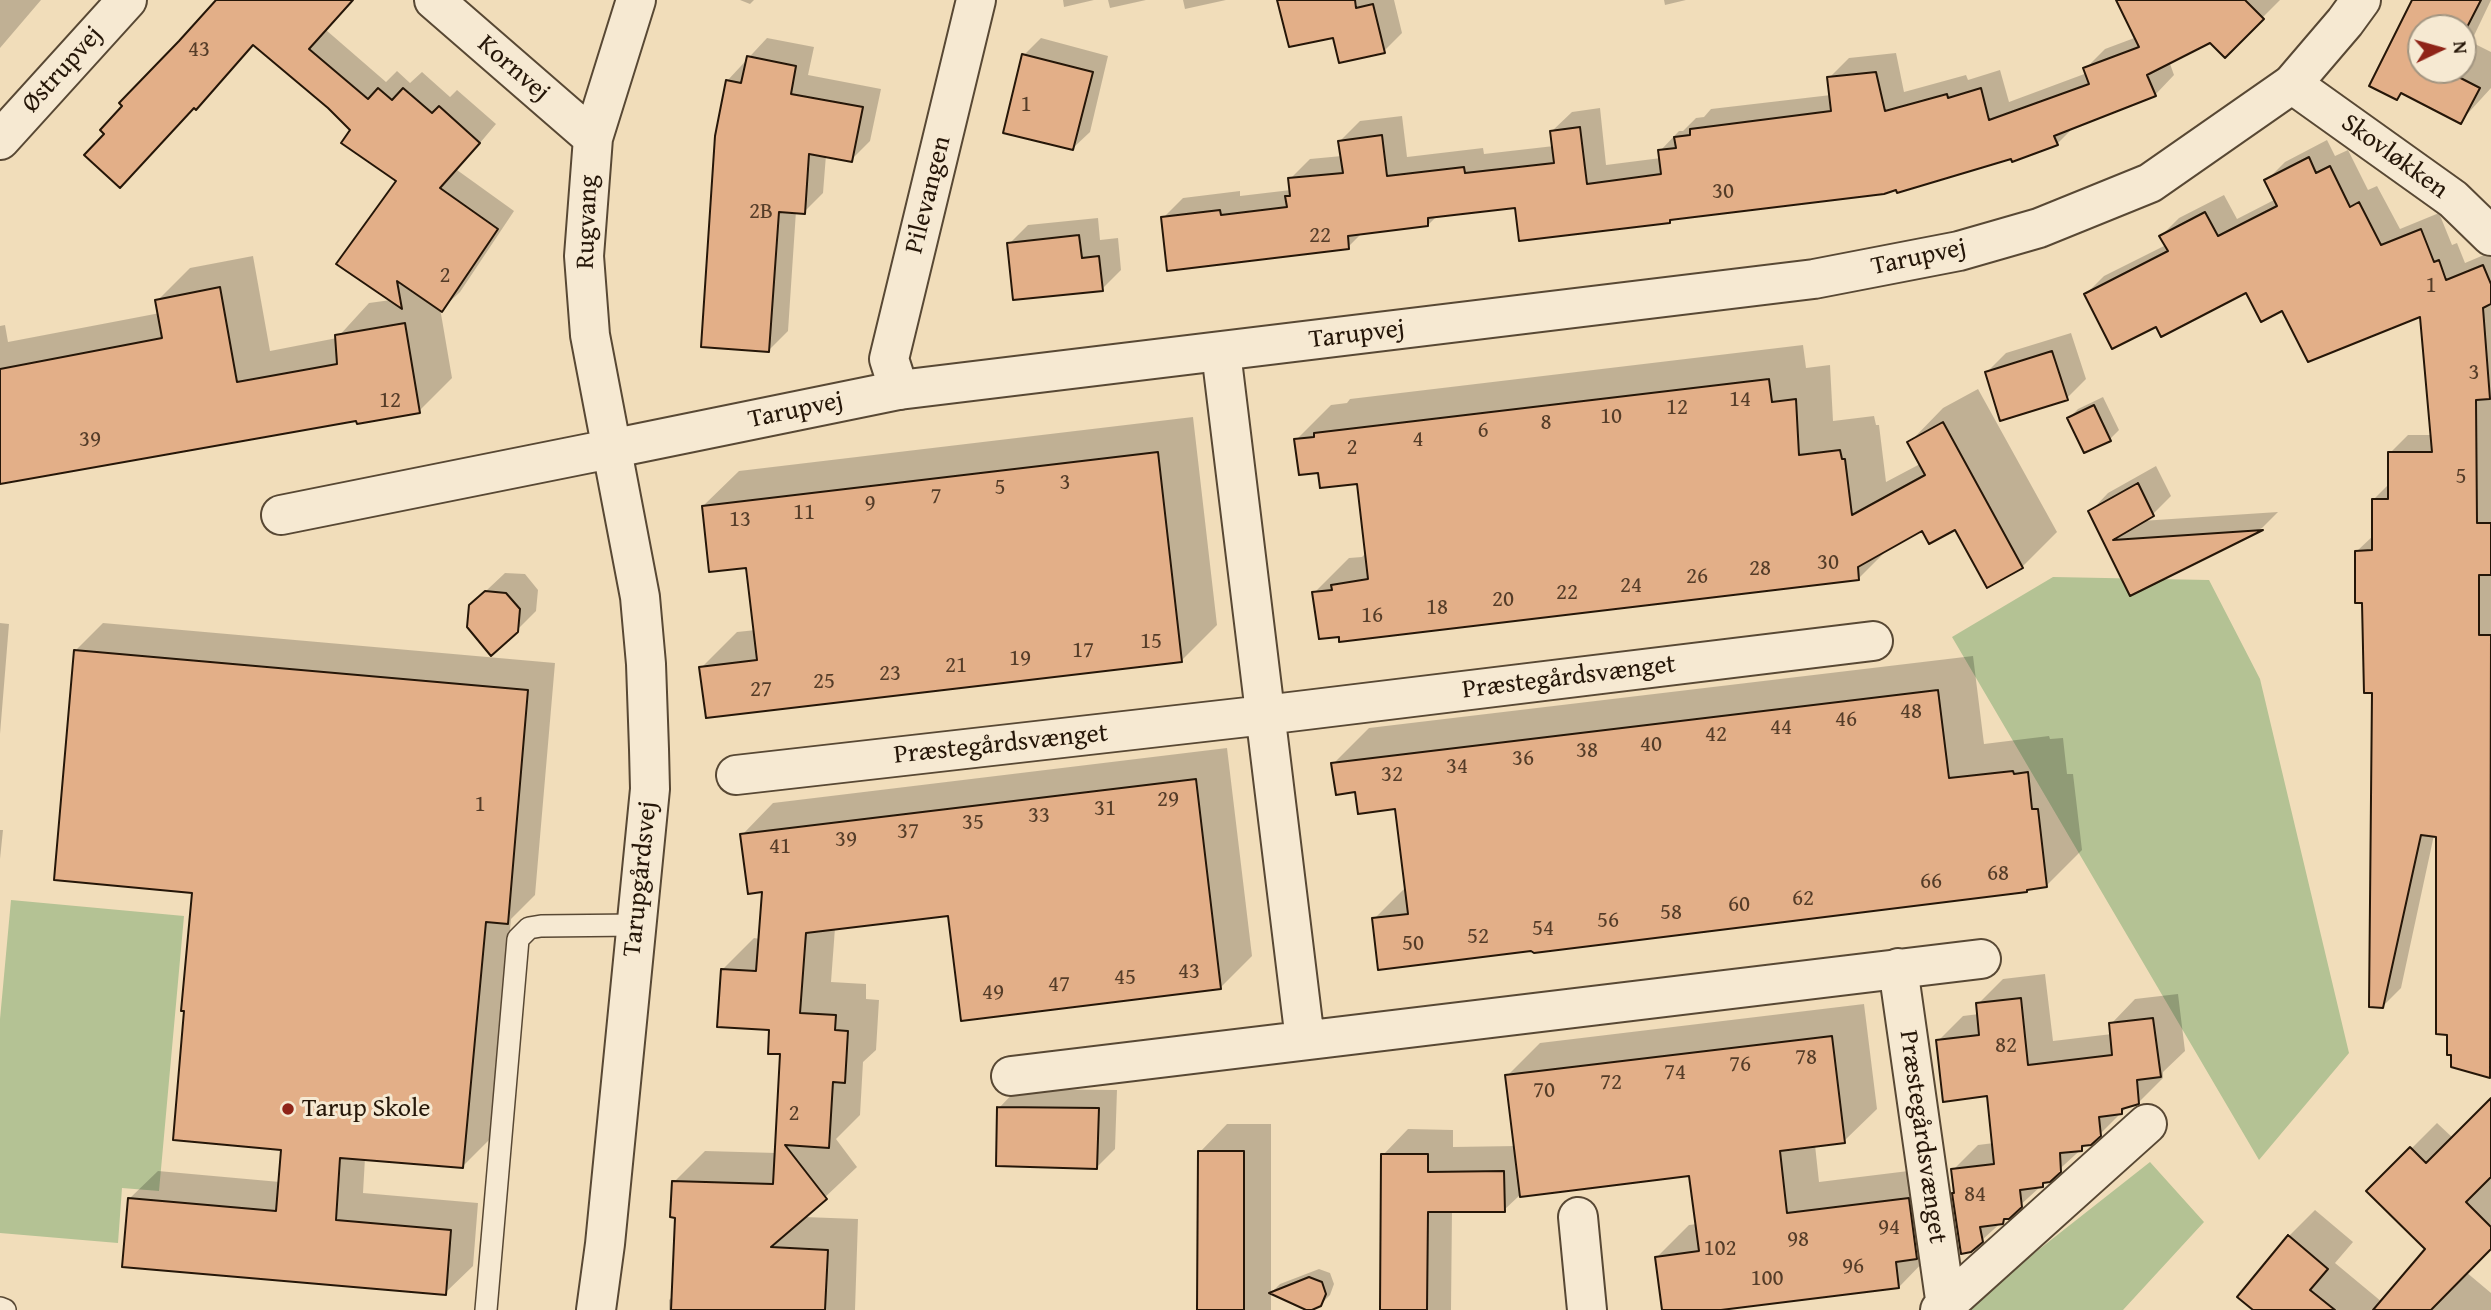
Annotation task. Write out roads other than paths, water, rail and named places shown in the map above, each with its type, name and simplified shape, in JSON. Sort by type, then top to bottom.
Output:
[{"type":"street","name":"Østrupvej","points":[[0,140],[127,0]]},
{"type":"street","name":"Kornvej","points":[[434,0],[593,138]]},
{"type":"street","name":"Rugvang","points":[[611,449],[590,335],[584,256],[593,138],[636,0]]},
{"type":"street","name":"Pilevangen","points":[[899,390],[889,359],[976,0]]},
{"type":"street","name":"Tarupvej","points":[[281,515],[899,390],[1814,279],[1959,251],[2039,229],[2150,183],[2292,84],[2346,22],[2361,0]]},
{"type":"street","name":"Skovløkken","points":[[2292,84],[2453,199],[2491,236]]},
{"type":"street","points":[[1221,352],[1305,1040]]},
{"type":"street","name":"Tarupgårdsvej","points":[[596,1310],[605,1244],[650,789],[646,664],[639,597],[611,449]]},
{"type":"street","name":"Præstegårdsvænget","points":[[737,775],[1265,715],[1873,640]]},
{"type":"street","points":[[1011,1076],[1981,959]]},
{"type":"street","name":"Præstegårdsvænget","points":[[1898,968],[1943,1308]]},
{"type":"street","name":"Præstegårdsvænget","points":[[1943,1308],[2147,1124]]},
{"type":"street","points":[[1578,1217],[1587,1310]]},
{"type":"lane","points":[[486,1310],[518,939],[529,928],[541,926],[637,925]]},
{"type":"lane","points":[[0,1308],[5,1310]]},
{"type":"place","name":"Tarup Skole","points":[[288,1109]]}]
